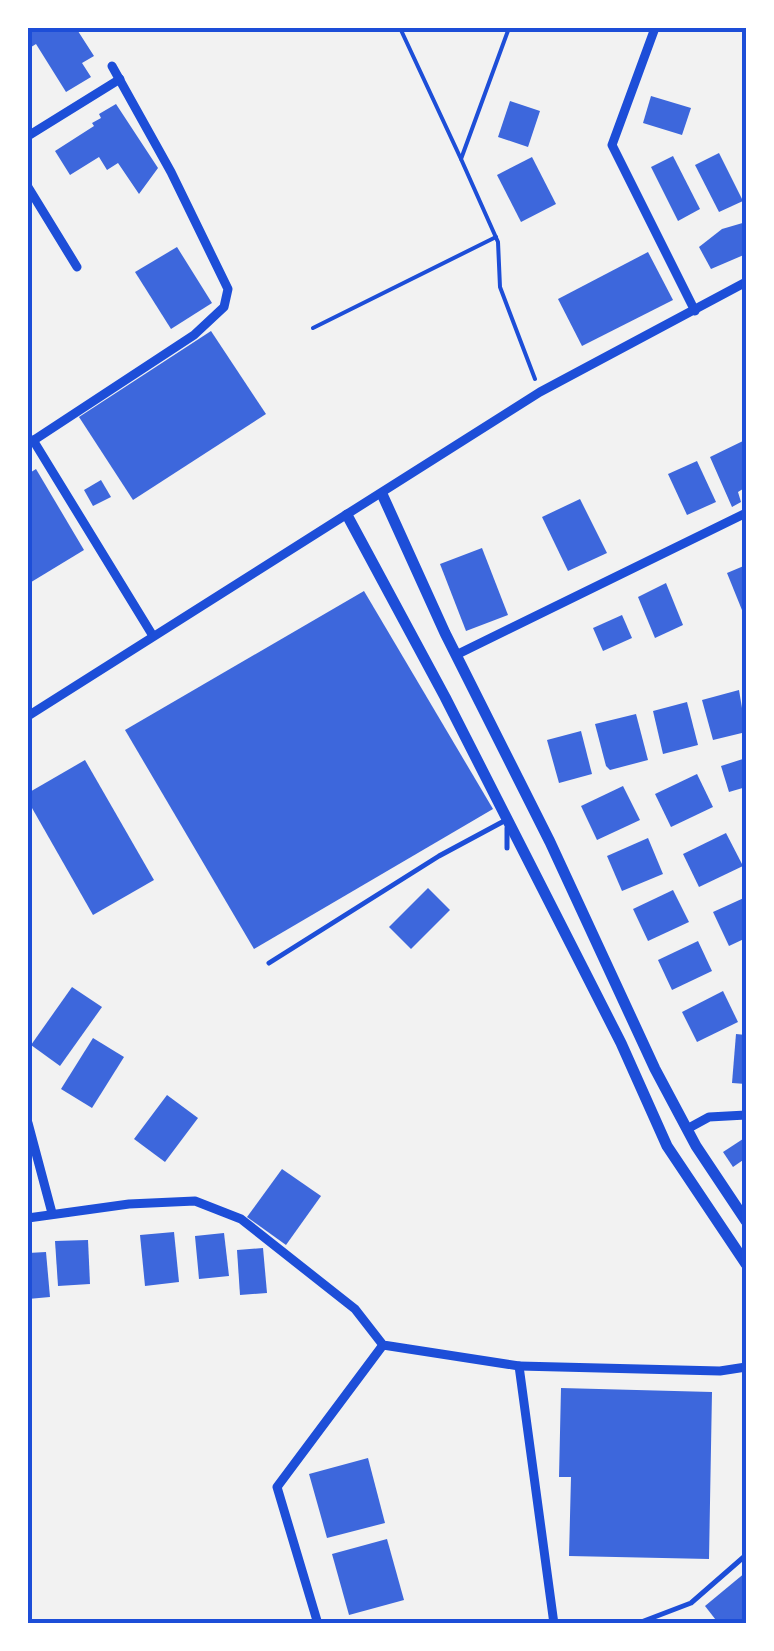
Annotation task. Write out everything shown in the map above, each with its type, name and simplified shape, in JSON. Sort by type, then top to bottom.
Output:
[{"type":"street","points":[[655,28],[612,144],[695,311]]},
{"type":"street","points":[[112,66],[171,172],[228,288],[224,307],[194,335],[30,442],[153,636]]},
{"type":"street","points":[[28,136],[120,80]]},
{"type":"street","points":[[28,187],[76,267]]},
{"type":"street","points":[[28,716],[540,392],[746,282]]},
{"type":"street","points":[[382,494],[655,1069],[687,1129],[746,1221]]},
{"type":"street","points":[[456,655],[746,513]]},
{"type":"street","points":[[346,515],[621,1043],[667,1146],[746,1264]]},
{"type":"street","points":[[687,1129],[709,1117],[746,1115]]},
{"type":"street","points":[[28,1123],[52,1213]]},
{"type":"street","points":[[28,1218],[129,1204],[195,1201],[241,1219],[356,1309],[383,1345],[519,1366],[720,1371],[746,1367]]},
{"type":"street","points":[[318,1624],[277,1487],[383,1345]]},
{"type":"street","points":[[519,1366],[554,1624]]},
{"type":"lane","points":[[506,848],[507,819]]},
{"type":"lane","points":[[269,963],[439,856],[507,819]]},
{"type":"lane","points":[[636,1624],[691,1603],[746,1555]]},
{"type":"path","points":[[400,28],[496,237],[500,287],[540,392]]},
{"type":"path","points":[[461,160],[509,28]]},
{"type":"path","points":[[313,328],[496,237]]},
{"type":"building","points":[[28,28],[76,28],[94,56],[82,63],[91,77],[66,92],[36,44],[28,49]]},
{"type":"building","points":[[651,96],[691,108],[682,135],[643,123]]},
{"type":"building","points":[[510,101],[540,111],[528,147],[498,137]]},
{"type":"building","points":[[116,104],[158,168],[139,194],[118,163],[107,170],[99,157],[70,175],[55,151],[94,126],[92,123],[101,118],[99,114]]},
{"type":"building","points":[[719,153],[743,201],[719,212],[695,165]]},
{"type":"building","points":[[673,156],[700,209],[678,221],[651,167]]},
{"type":"building","points":[[532,157],[556,204],[521,222],[497,175]]},
{"type":"building","points":[[746,222],[746,254],[711,269],[699,247],[722,229]]},
{"type":"building","points":[[177,247],[212,303],[171,329],[135,272]]},
{"type":"building","points":[[648,252],[673,300],[582,346],[558,299]]},
{"type":"building","points":[[211,331],[266,414],[133,500],[79,417]]},
{"type":"building","points":[[745,440],[746,487],[738,492],[741,502],[732,507],[710,457]]},
{"type":"building","points":[[697,461],[716,502],[687,515],[668,474]]},
{"type":"building","points":[[36,469],[84,550],[28,584],[28,474]]},
{"type":"building","points":[[101,480],[111,497],[93,506],[84,490]]},
{"type":"building","points":[[580,499],[607,553],[568,571],[542,517]]},
{"type":"building","points":[[482,548],[508,615],[466,631],[440,564]]},
{"type":"building","points":[[746,565],[746,620],[727,573]]},
{"type":"building","points":[[666,583],[683,625],[655,638],[638,597]]},
{"type":"building","points":[[364,591],[493,809],[254,949],[125,730]]},
{"type":"building","points":[[622,615],[632,638],[603,651],[593,628]]},
{"type":"building","points":[[739,690],[746,732],[713,740],[702,700]]},
{"type":"building","points":[[687,702],[698,745],[663,754],[653,711]]},
{"type":"building","points":[[636,714],[648,760],[610,770],[595,724]]},
{"type":"building","points":[[581,731],[592,774],[559,783],[547,740]]},
{"type":"building","points":[[746,758],[746,787],[729,792],[721,766]]},
{"type":"building","points":[[85,760],[154,880],[93,915],[28,801],[28,793]]},
{"type":"building","points":[[697,774],[713,807],[671,827],[655,794]]},
{"type":"building","points":[[623,786],[640,820],[597,840],[581,806]]},
{"type":"building","points":[[726,833],[743,866],[699,887],[683,854]]},
{"type":"building","points":[[648,838],[663,874],[622,891],[607,856]]},
{"type":"building","points":[[428,888],[450,910],[411,949],[389,927]]},
{"type":"building","points":[[673,890],[689,922],[648,941],[633,909]]},
{"type":"building","points":[[746,897],[746,938],[729,946],[713,912]]},
{"type":"building","points":[[698,941],[712,971],[672,990],[658,960]]},
{"type":"building","points":[[72,987],[102,1007],[60,1066],[31,1045]]},
{"type":"building","points":[[723,991],[738,1022],[697,1042],[682,1012]]},
{"type":"building","points":[[736,1034],[746,1035],[746,1084],[732,1083]]},
{"type":"building","points":[[93,1038],[124,1057],[92,1108],[61,1089]]},
{"type":"building","points":[[167,1095],[198,1118],[165,1162],[134,1139]]},
{"type":"building","points":[[746,1137],[746,1158],[733,1167],[723,1152]]},
{"type":"building","points":[[282,1169],[321,1196],[286,1245],[247,1217]]},
{"type":"building","points":[[174,1232],[179,1282],[145,1286],[140,1235]]},
{"type":"building","points":[[224,1233],[229,1276],[199,1279],[195,1236]]},
{"type":"building","points":[[88,1240],[90,1284],[58,1286],[55,1241]]},
{"type":"building","points":[[263,1248],[267,1293],[240,1295],[237,1250]]},
{"type":"building","points":[[46,1252],[50,1297],[28,1299],[28,1253]]},
{"type":"building","points":[[561,1388],[712,1392],[709,1559],[569,1556],[571,1477],[559,1477]]},
{"type":"building","points":[[368,1458],[385,1523],[327,1538],[309,1474]]},
{"type":"building","points":[[387,1539],[404,1600],[349,1615],[332,1554]]},
{"type":"building","points":[[746,1572],[746,1624],[719,1624],[705,1606]]}]
